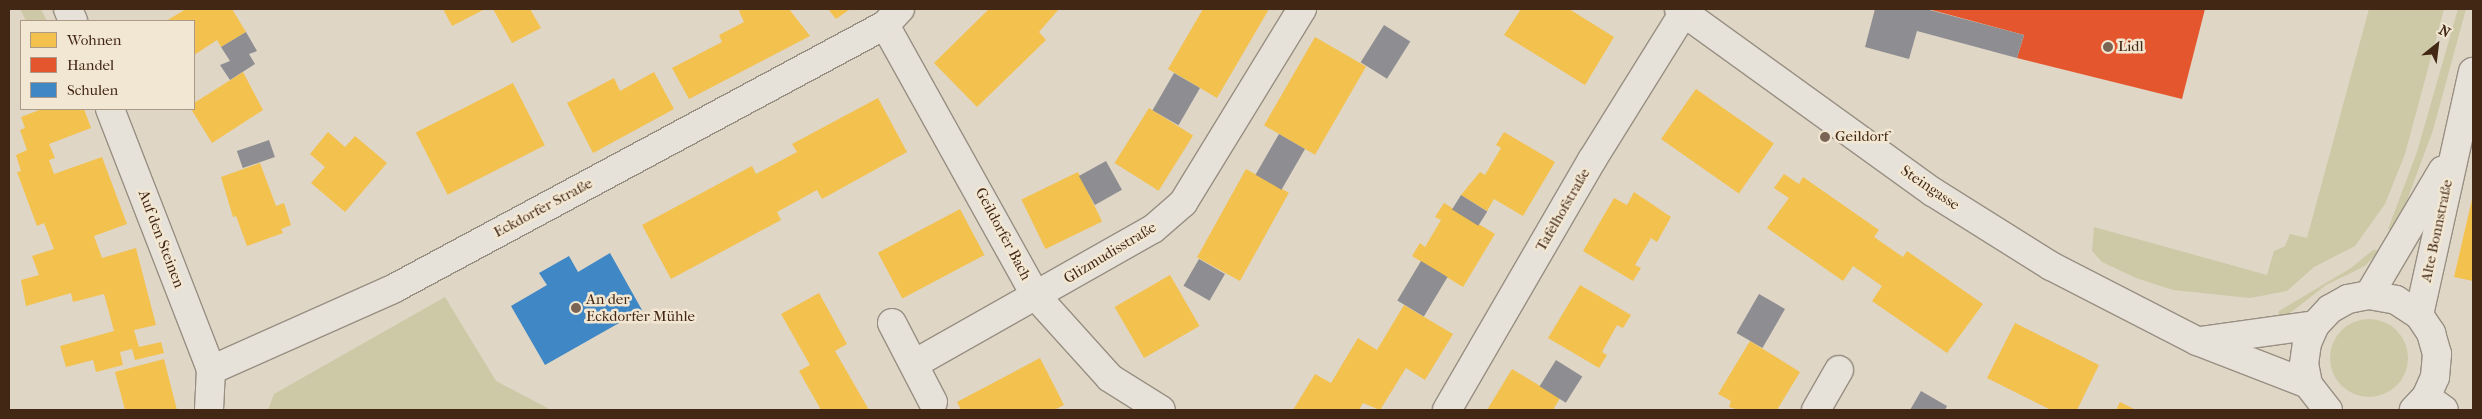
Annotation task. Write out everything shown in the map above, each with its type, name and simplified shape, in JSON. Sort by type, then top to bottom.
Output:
[{"type":"street","name":"Glizmudisstraße","points":[[914,364],[1153,230],[1183,204],[1302,9]]},
{"type":"street","name":"Steingasse","points":[[1682,10],[1933,192],[2051,266],[2196,341],[2308,384]]},
{"type":"street","name":"Tafelhofstraße","points":[[1447,410],[1592,160],[1682,10]]},
{"type":"street","name":"Geildorfer Bach","points":[[893,17],[1036,296],[1110,378],[1161,410]]},
{"type":"street","name":"Eckdorfer Straße","points":[[211,370],[392,289],[893,17]]},
{"type":"street","name":"Alte Bonnstraße","points":[[2419,315],[2473,72]]},
{"type":"street","name":"Auf den Steinen","points":[[110,110],[211,370]]},
{"type":"street","name":"Alte Bonnstraße","points":[[2369,295],[2456,147]]},
{"type":"street","points":[[2328,410],[2308,384],[2304,364],[2307,343],[2315,325],[2330,309],[2342,302],[2369,295],[2396,300],[2419,315],[2431,333],[2437,354],[2435,377],[2428,406]]},
{"type":"street","points":[[892,323],[934,402]]},
{"type":"street","points":[[2196,341],[2315,325]]},
{"type":"street","points":[[209,410],[211,370]]},
{"type":"street","points":[[1816,410],[1839,370]]},
{"type":"shaded area","points":[[20,9],[41,9],[46,20],[26,20]]},
{"type":"shaded area","points":[[2369,9],[2444,9],[2405,154],[2385,204],[2355,246],[2314,267],[2287,291],[2250,298],[2173,290],[2136,278],[2102,262],[2092,251],[2094,227],[2267,275],[2274,251],[2285,246],[2290,234],[2307,238]]},
{"type":"shaded area","points":[[2458,9],[2466,9],[2433,130],[2396,230],[2388,229],[2417,152]]},
{"type":"shaded area","points":[[2373,250],[2380,250],[2365,266],[2326,285],[2289,314],[2278,316],[2279,311],[2351,268]]},
{"type":"shaded area","points":[[445,297],[496,381],[551,410],[268,410],[274,394]]},
{"type":"shaded area","points":[[2369,319],[2384,322],[2396,331],[2405,343],[2408,358],[2405,373],[2396,385],[2384,394],[2369,397],[2354,394],[2342,385],[2333,373],[2330,358],[2333,343],[2342,331],[2354,322]]},
{"type":"building: Wohnen","points":[[186,9],[232,9],[246,32],[221,47],[217,40],[195,54],[195,20],[168,20]]},
{"type":"building: Wohnen","points":[[443,9],[485,9],[452,26]]},
{"type":"building: Wohnen","points":[[493,9],[530,9],[541,28],[512,43]]},
{"type":"building: Wohnen","points":[[743,9],[789,9],[810,36],[689,99],[672,68],[722,42],[719,35],[744,22],[739,11]]},
{"type":"building: Wohnen","points":[[828,9],[850,9],[836,19]]},
{"type":"building: Wohnen","points":[[989,9],[1059,9],[1039,32],[1046,40],[977,107],[934,63]]},
{"type":"building: Wohnen","points":[[1203,9],[1269,9],[1217,98],[1168,69]]},
{"type":"building: Wohnen","points":[[1521,9],[1569,9],[1614,37],[1585,85],[1504,35]]},
{"type":"building: Wohnen","points":[[1315,37],[1366,66],[1315,155],[1264,125]]},
{"type":"building: Wohnen","points":[[243,72],[263,110],[212,143],[192,110],[195,110],[195,102]]},
{"type":"building: Wohnen","points":[[654,72],[674,109],[593,153],[567,103],[614,78],[620,91]]},
{"type":"building: Wohnen","points":[[513,83],[545,145],[448,195],[416,132]]},
{"type":"building: Wohnen","points":[[1696,89],[1774,143],[1739,193],[1661,139]]},
{"type":"building: Wohnen","points":[[878,98],[907,152],[822,199],[817,190],[777,212],[781,220],[671,279],[642,225],[752,166],[756,174],[797,152],[792,144]]},
{"type":"building: Wohnen","points":[[1149,108],[1193,136],[1159,191],[1115,163]]},
{"type":"building: Wohnen","points":[[39,110],[84,110],[91,128],[49,144],[55,158],[49,160],[54,174],[102,157],[127,224],[94,236],[102,258],[136,248],[156,325],[134,330],[139,347],[161,342],[164,353],[135,360],[132,349],[120,352],[123,365],[96,372],[93,360],[66,367],[60,346],[114,331],[104,294],[73,302],[71,293],[26,306],[21,280],[39,275],[32,256],[54,249],[44,223],[37,226],[17,172],[21,171],[16,155],[27,150],[20,130],[25,128],[21,117]]},
{"type":"building: Wohnen","points":[[328,132],[345,147],[355,136],[387,163],[345,212],[311,183],[325,167],[310,154]]},
{"type":"building: Wohnen","points":[[1504,132],[1555,162],[1523,216],[1494,199],[1487,211],[1461,195],[1480,172],[1485,175],[1501,148],[1496,145]]},
{"type":"building: Wohnen","points":[[260,163],[276,206],[284,203],[291,225],[281,229],[283,233],[247,246],[236,216],[233,217],[221,177]]},
{"type":"building: Wohnen","points":[[1246,169],[1289,193],[1240,281],[1197,257]]},
{"type":"building: Wohnen","points":[[1078,172],[1102,221],[1045,249],[1021,200]]},
{"type":"building: Wohnen","points":[[1784,174],[1799,184],[1803,177],[1879,230],[1874,237],[1903,257],[1907,251],[1983,304],[1947,353],[1872,301],[1882,286],[1853,266],[1843,281],[1767,228],[1789,198],[1774,188]]},
{"type":"building: Wohnen","points":[[1634,192],[1671,217],[1657,242],[1651,238],[1635,265],[1641,268],[1633,281],[1583,251],[1614,198],[1627,205]]},
{"type":"building: Wohnen","points":[[2473,195],[2473,281],[2454,277]]},
{"type":"building: Wohnen","points":[[1444,203],[1495,234],[1463,287],[1412,256],[1420,243],[1425,247],[1441,220],[1435,217]]},
{"type":"building: Wohnen","points":[[960,209],[984,255],[902,299],[878,253]]},
{"type":"building: Wohnen","points":[[1170,275],[1200,326],[1144,358],[1115,307]]},
{"type":"building: Wohnen","points":[[1580,285],[1631,315],[1623,328],[1617,325],[1602,352],[1607,355],[1599,368],[1548,338]]},
{"type":"building: Wohnen","points":[[819,293],[847,344],[835,351],[869,410],[821,410],[799,371],[810,365],[781,314]]},
{"type":"building: Wohnen","points":[[1404,305],[1453,334],[1425,380],[1406,368],[1380,410],[1363,403],[1359,410],[1293,410],[1315,374],[1331,383],[1358,338],[1377,350]]},
{"type":"building: Wohnen","points":[[2015,323],[2099,365],[2077,410],[2051,410],[1987,378]]},
{"type":"building: Wohnen","points":[[1750,341],[1800,372],[1777,410],[1739,410],[1729,407],[1731,401],[1718,394]]},
{"type":"building: Wohnen","points":[[1040,358],[1064,405],[1054,410],[961,410],[957,402]]},
{"type":"building: Wohnen","points":[[164,359],[177,410],[125,410],[115,372]]},
{"type":"building: Wohnen","points":[[1512,369],[1560,398],[1553,410],[1487,410]]},
{"type":"building: Wohnen","points":[[2120,402],[2136,410],[2116,410]]},
{"type":"building: Handel","name":"Lidl","points":[[1928,9],[2205,9],[2182,99],[2017,58],[2024,35]]},
{"type":"building: Schulen","name":"An der Eckdorfer Mühle","points":[[610,253],[642,310],[545,365],[511,306],[547,285],[539,273],[569,256],[578,272]]},
{"type":"building: Industrie","points":[[1875,9],[1926,9],[2024,35],[2017,58],[1917,31],[1909,59],[1865,47]]},
{"type":"building: Industrie","points":[[1384,25],[1410,41],[1387,79],[1361,62]]},
{"type":"building: Industrie","points":[[246,32],[257,51],[249,54],[255,64],[230,80],[220,65],[230,61],[221,47]]},
{"type":"building: Industrie","points":[[1174,73],[1200,88],[1178,125],[1152,110]]},
{"type":"building: Industrie","points":[[1279,134],[1305,149],[1281,190],[1256,175]]},
{"type":"building: Industrie","points":[[269,140],[275,157],[243,168],[237,151]]},
{"type":"building: Industrie","points":[[1106,161],[1122,190],[1095,205],[1079,176]]},
{"type":"building: Industrie","points":[[1461,195],[1487,211],[1478,226],[1452,209]]},
{"type":"building: Industrie","points":[[1199,259],[1225,274],[1209,301],[1184,286]]},
{"type":"building: Industrie","points":[[1421,261],[1448,277],[1424,316],[1397,300]]},
{"type":"building: Industrie","points":[[1759,294],[1785,309],[1762,348],[1736,333]]},
{"type":"building: Industrie","points":[[1556,360],[1582,376],[1566,403],[1540,386]]},
{"type":"building: Industrie","points":[[1921,391],[1947,406],[1945,410],[1910,410]]},
{"type":"place","name":"Lidl","points":[[2108,47]]},
{"type":"place","name":"Geildorf","points":[[1825,137]]},
{"type":"place","name":"An der Eckdorfer Mühle","points":[[576,308]]}]
